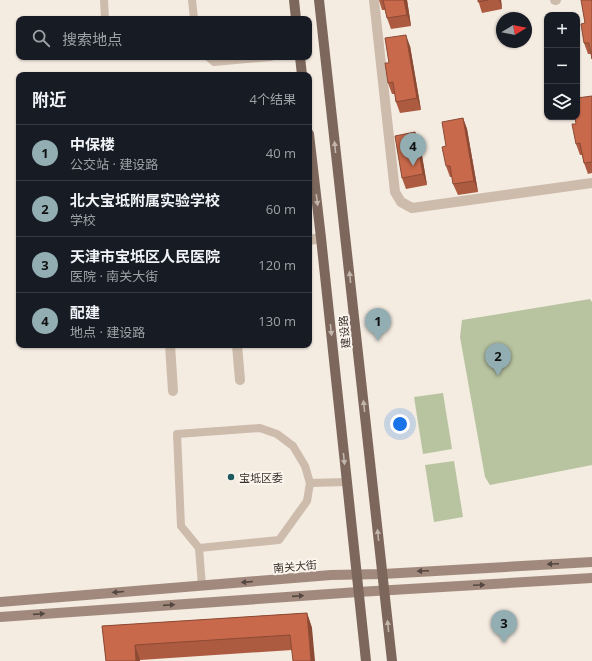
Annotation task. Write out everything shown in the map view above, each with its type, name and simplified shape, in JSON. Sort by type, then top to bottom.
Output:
[{"type":"main road","points":[[294,0],[296,16]]},
{"type":"main road","name":"建设路","points":[[319,0],[392,661]]},
{"type":"main road","points":[[300,60],[302,72]]},
{"type":"main road","name":"建设路","points":[[312,160],[366,661]]},
{"type":"main road","name":"南关大街","points":[[0,602],[331,575],[383,574],[592,562]]},
{"type":"main road","points":[[0,617],[384,590],[592,578]]},
{"type":"street","points":[[374,0],[395,192],[401,202],[412,208],[592,183]]},
{"type":"street","points":[[312,240],[321,238]]},
{"type":"street","points":[[170,348],[173,391]]},
{"type":"street","points":[[237,348],[240,380]]},
{"type":"lane","points":[[104,0],[105,16]]},
{"type":"lane","points":[[192,0],[194,16]]},
{"type":"lane","points":[[212,60],[214,62],[237,60]]},
{"type":"lane","points":[[199,548],[279,540],[307,501],[310,483],[305,466],[293,446],[278,434],[260,428],[177,434],[181,526],[199,548],[202,586]]},
{"type":"lane","points":[[310,483],[346,482]]},
{"type":"green space","points":[[590,299],[592,302],[592,465],[490,485],[485,477],[460,337],[462,320]]},
{"type":"green space","points":[[443,393],[452,449],[423,454],[414,397]]},
{"type":"green space","points":[[454,461],[463,517],[434,522],[425,465]]},
{"type":"building","points":[[383,0],[404,0],[407,15],[387,18]]},
{"type":"building","points":[[581,0],[592,0],[592,59],[589,43],[584,43],[581,24],[585,23]]},
{"type":"building","points":[[406,35],[417,98],[396,102],[393,82],[388,83],[385,63],[389,63],[385,38]]},
{"type":"building","points":[[592,96],[592,162],[584,163],[580,143],[576,144],[572,124],[576,124],[575,120],[580,120],[580,98]]},
{"type":"building","points":[[463,118],[474,181],[453,184],[450,166],[446,166],[442,147],[446,146],[442,122]]},
{"type":"building","points":[[415,132],[423,174],[402,178],[395,136]]},
{"type":"building","points":[[307,613],[311,661],[293,661],[290,635],[135,645],[136,661],[106,661],[102,626]]},
{"type":"place","name":"配建","points":[[413,166]]},
{"type":"place","name":"中保楼","points":[[378,341]]},
{"type":"place","name":"北大宝坻附属实验学校","points":[[498,376]]},
{"type":"place","name":"宝坻区委","points":[[231,477]]},
{"type":"place","name":"天津市宝坻区人民医院","points":[[504,643]]}]
